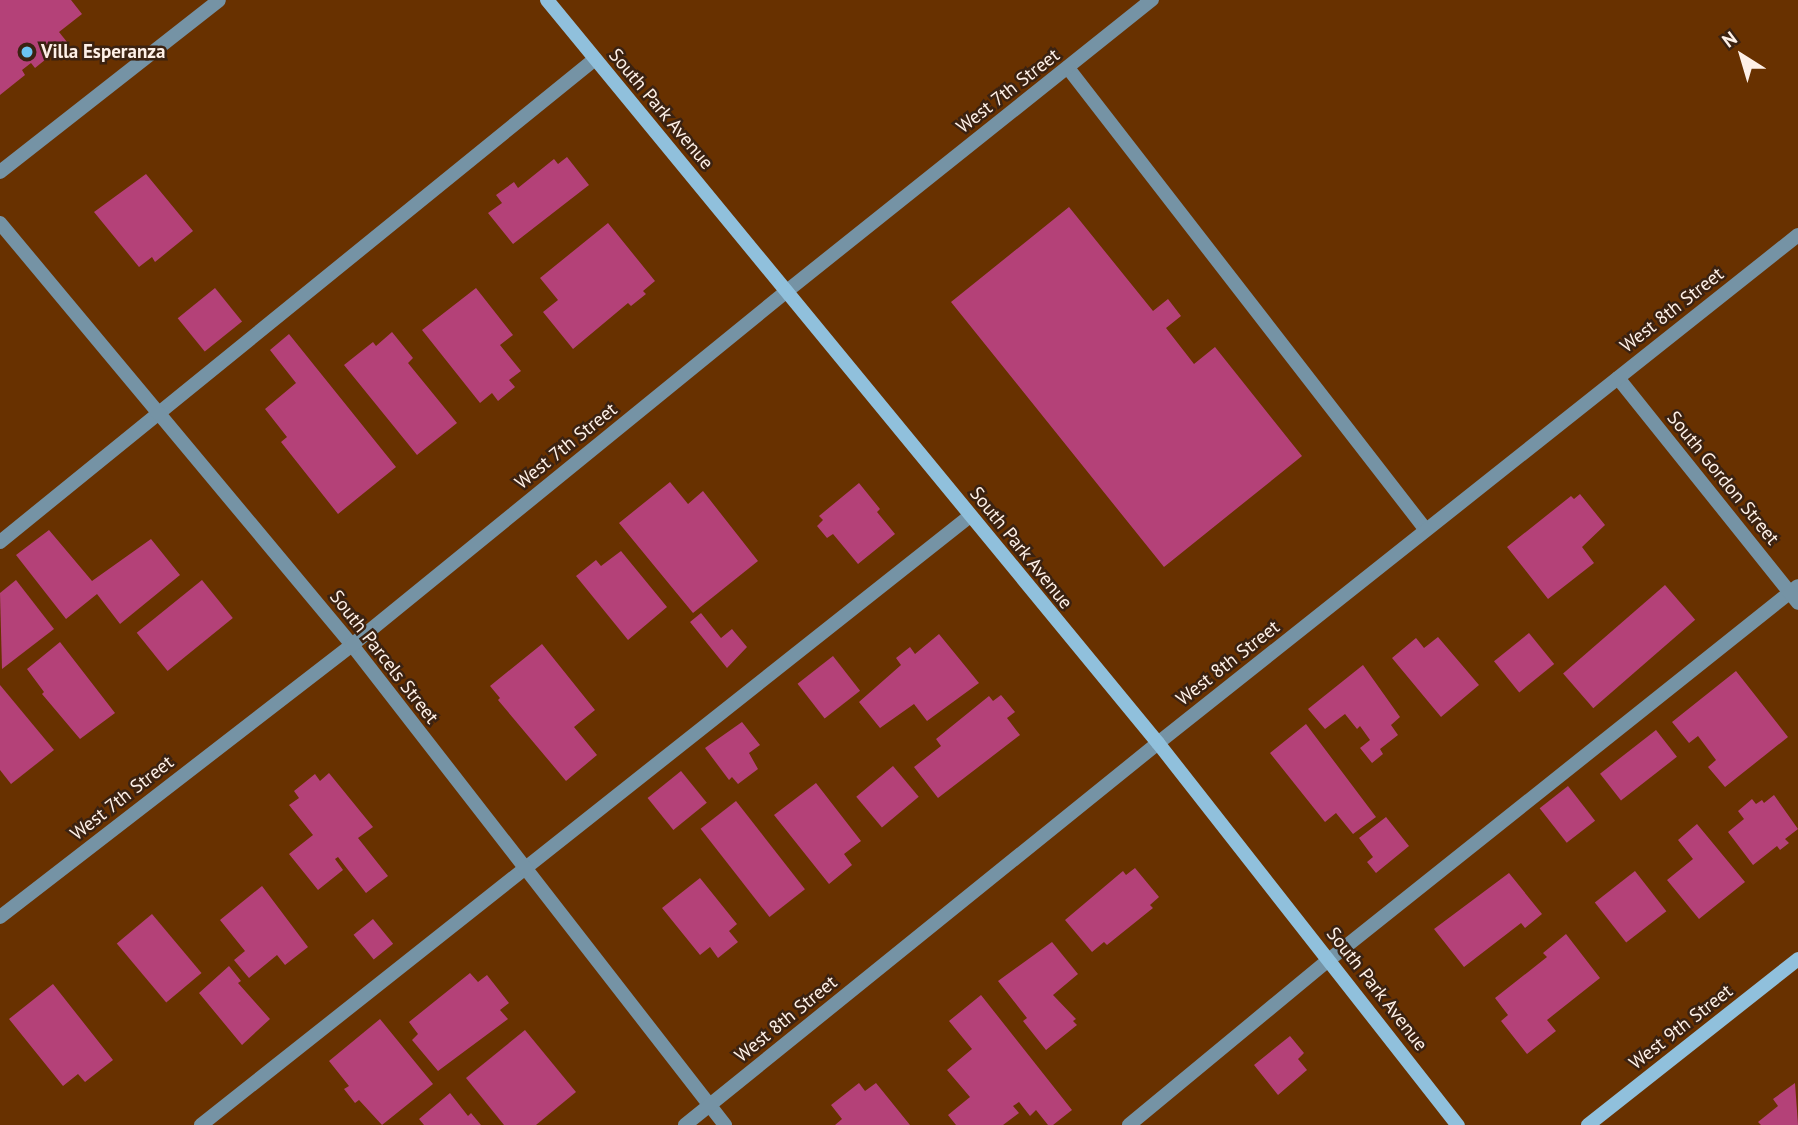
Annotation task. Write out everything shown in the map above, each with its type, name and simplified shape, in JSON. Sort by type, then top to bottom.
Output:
[{"type":"street","points":[[0,173],[219,0]]},
{"type":"street","name":"South Park Avenue","points":[[547,0],[1158,743],[1331,959],[1458,1125]]},
{"type":"street","name":"West 7th Street","points":[[0,917],[352,645],[786,291],[1152,0]]},
{"type":"street","points":[[0,542],[595,59]]},
{"type":"street","points":[[1068,68],[1426,530]]},
{"type":"street","name":"South Parcels Street","points":[[0,223],[352,645],[725,1125]]},
{"type":"street","name":"West 8th Street","points":[[685,1125],[1158,743],[1798,235]]},
{"type":"street","name":"South Gordon Street","points":[[1618,378],[1795,594]]},
{"type":"street","points":[[201,1125],[527,870],[970,516]]},
{"type":"street","points":[[1129,1125],[1331,959],[1795,594]]},
{"type":"street","name":"West 9th Street","points":[[1588,1125],[1798,959]]},
{"type":"building","name":"Villa Esperanza","points":[[0,0],[71,0],[82,14],[59,32],[67,42],[35,68],[31,63],[22,70],[25,75],[0,95]]},
{"type":"building","points":[[567,157],[589,185],[513,244],[488,213],[502,203],[496,195],[514,182],[518,188],[554,159],[558,164]]},
{"type":"building","points":[[146,174],[193,231],[155,262],[152,257],[139,267],[94,212]]},
{"type":"building","points":[[1069,207],[1153,311],[1168,299],[1181,316],[1166,328],[1194,364],[1215,347],[1302,456],[1164,567],[951,302]]},
{"type":"building","points":[[608,223],[655,281],[643,291],[646,294],[631,306],[628,303],[573,349],[543,312],[558,300],[540,278]]},
{"type":"building","points":[[215,288],[242,321],[205,352],[178,318]]},
{"type":"building","points":[[476,288],[513,335],[500,345],[521,371],[509,380],[515,387],[498,401],[492,393],[480,403],[422,330]]},
{"type":"building","points":[[392,332],[413,358],[408,363],[457,423],[417,455],[344,365],[373,342],[376,346]]},
{"type":"building","points":[[289,334],[396,467],[338,514],[281,442],[287,437],[265,409],[296,383],[270,350]]},
{"type":"building","points":[[670,482],[688,504],[703,491],[758,561],[693,613],[619,523]]},
{"type":"building","points":[[859,483],[880,509],[877,512],[895,534],[858,564],[833,534],[827,538],[817,526],[823,520],[819,516]]},
{"type":"building","points":[[1580,494],[1605,525],[1582,547],[1594,563],[1548,599],[1507,547],[1571,496],[1574,499]]},
{"type":"building","points":[[49,530],[92,581],[151,539],[180,575],[120,624],[97,594],[66,619],[16,555]]},
{"type":"building","points":[[621,551],[667,607],[628,640],[576,576],[596,560],[601,566]]},
{"type":"building","points":[[16,580],[54,629],[2,669],[0,593]]},
{"type":"building","points":[[202,580],[233,618],[168,671],[137,633]]},
{"type":"building","points":[[1665,585],[1695,620],[1593,708],[1563,674]]},
{"type":"building","points":[[701,613],[721,638],[732,629],[747,647],[727,668],[690,622]]},
{"type":"building","points":[[1529,633],[1554,664],[1519,692],[1494,661]]},
{"type":"building","points":[[939,634],[979,683],[927,721],[914,704],[880,728],[859,702],[901,665],[896,658],[910,647],[915,654]]},
{"type":"building","points":[[1438,637],[1479,685],[1441,717],[1392,658],[1416,638],[1424,648]]},
{"type":"building","points":[[60,642],[115,713],[80,739],[42,694],[44,692],[27,669]]},
{"type":"building","points":[[542,644],[595,710],[574,727],[597,755],[566,781],[498,700],[500,698],[490,686]]},
{"type":"building","points":[[833,656],[860,691],[825,718],[798,684]]},
{"type":"building","points":[[1363,665],[1400,717],[1391,725],[1398,735],[1380,749],[1383,754],[1372,763],[1360,748],[1370,740],[1360,726],[1357,729],[1345,714],[1325,729],[1308,709]]},
{"type":"building","points":[[1736,671],[1788,737],[1725,787],[1708,767],[1716,760],[1698,736],[1689,743],[1672,722]]},
{"type":"building","points":[[0,685],[54,750],[11,784],[0,770]]},
{"type":"building","points":[[1001,695],[1015,712],[1007,718],[1020,735],[938,798],[914,767],[941,746],[936,739],[989,696],[993,701]]},
{"type":"building","points":[[742,722],[760,745],[749,753],[758,769],[738,784],[732,777],[729,780],[705,748]]},
{"type":"building","points":[[1306,724],[1376,817],[1353,834],[1336,813],[1325,822],[1270,753]]},
{"type":"building","points":[[1656,730],[1677,757],[1621,801],[1600,774]]},
{"type":"building","points":[[893,766],[919,797],[882,827],[856,797]]},
{"type":"building","points":[[681,771],[707,803],[673,830],[648,798]]},
{"type":"building","points":[[329,773],[373,827],[358,838],[388,876],[366,893],[338,857],[335,859],[343,870],[318,890],[289,854],[313,835],[289,805],[299,798],[294,791],[315,774],[320,781]]},
{"type":"building","points":[[816,783],[861,841],[844,854],[852,865],[829,884],[774,815]]},
{"type":"building","points":[[1568,786],[1595,821],[1567,843],[1540,808]]},
{"type":"building","points":[[1774,795],[1798,829],[1785,839],[1789,843],[1780,850],[1777,846],[1753,865],[1728,832],[1744,819],[1738,811],[1752,799],[1756,804],[1762,800],[1764,803]]},
{"type":"building","points":[[736,801],[805,889],[769,917],[701,829]]},
{"type":"building","points":[[1386,817],[1409,846],[1376,873],[1367,862],[1373,857],[1359,838]]},
{"type":"building","points":[[1697,824],[1745,882],[1699,919],[1667,880],[1693,859],[1678,840]]},
{"type":"building","points":[[1135,868],[1159,897],[1150,905],[1153,908],[1107,945],[1104,942],[1092,952],[1065,920],[1123,871],[1126,875]]},
{"type":"building","points":[[1635,871],[1666,911],[1626,943],[1595,902]]},
{"type":"building","points":[[1509,873],[1542,914],[1525,928],[1521,923],[1464,967],[1434,929]]},
{"type":"building","points":[[700,878],[737,924],[729,931],[738,942],[718,958],[710,947],[700,955],[662,908]]},
{"type":"building","points":[[262,886],[308,947],[285,965],[277,955],[249,978],[234,960],[245,951],[220,920]]},
{"type":"building","points":[[152,914],[201,973],[166,1003],[117,944]]},
{"type":"building","points":[[373,919],[393,944],[374,960],[354,935]]},
{"type":"building","points":[[1566,934],[1600,978],[1547,1020],[1556,1031],[1527,1054],[1501,1021],[1508,1015],[1495,998],[1547,957],[1543,953]]},
{"type":"building","points":[[1052,942],[1078,974],[1053,995],[1076,1019],[1073,1021],[1077,1025],[1046,1050],[1023,1021],[1027,1018],[998,981]]},
{"type":"building","points":[[229,966],[241,981],[238,983],[270,1019],[242,1045],[199,993]]},
{"type":"building","points":[[470,973],[478,982],[487,975],[509,1003],[500,1010],[508,1019],[438,1071],[412,1040],[418,1034],[409,1022]]},
{"type":"building","points":[[53,984],[113,1060],[85,1082],[78,1074],[63,1086],[9,1019]]},
{"type":"building","points":[[981,995],[1072,1110],[1053,1125],[1048,1125],[1036,1110],[1030,1116],[1019,1102],[1013,1106],[1019,1113],[1003,1125],[956,1125],[948,1115],[970,1097],[947,1070],[972,1049],[949,1021]]},
{"type":"building","points":[[380,1019],[433,1084],[382,1125],[359,1100],[355,1103],[344,1089],[349,1086],[329,1061]]},
{"type":"building","points":[[525,1030],[576,1092],[536,1125],[504,1125],[466,1078]]},
{"type":"building","points":[[1290,1036],[1304,1053],[1298,1059],[1307,1070],[1278,1095],[1254,1065]]},
{"type":"building","points":[[859,1083],[865,1091],[876,1083],[910,1125],[835,1125],[842,1119],[831,1105]]},
{"type":"building","points":[[1795,1083],[1798,1125],[1761,1125],[1758,1122],[1778,1106],[1773,1099]]},
{"type":"building","points":[[450,1093],[468,1116],[471,1113],[481,1125],[424,1125],[419,1119]]},
{"type":"place","name":"Villa Esperanza","points":[[27,52]]}]
